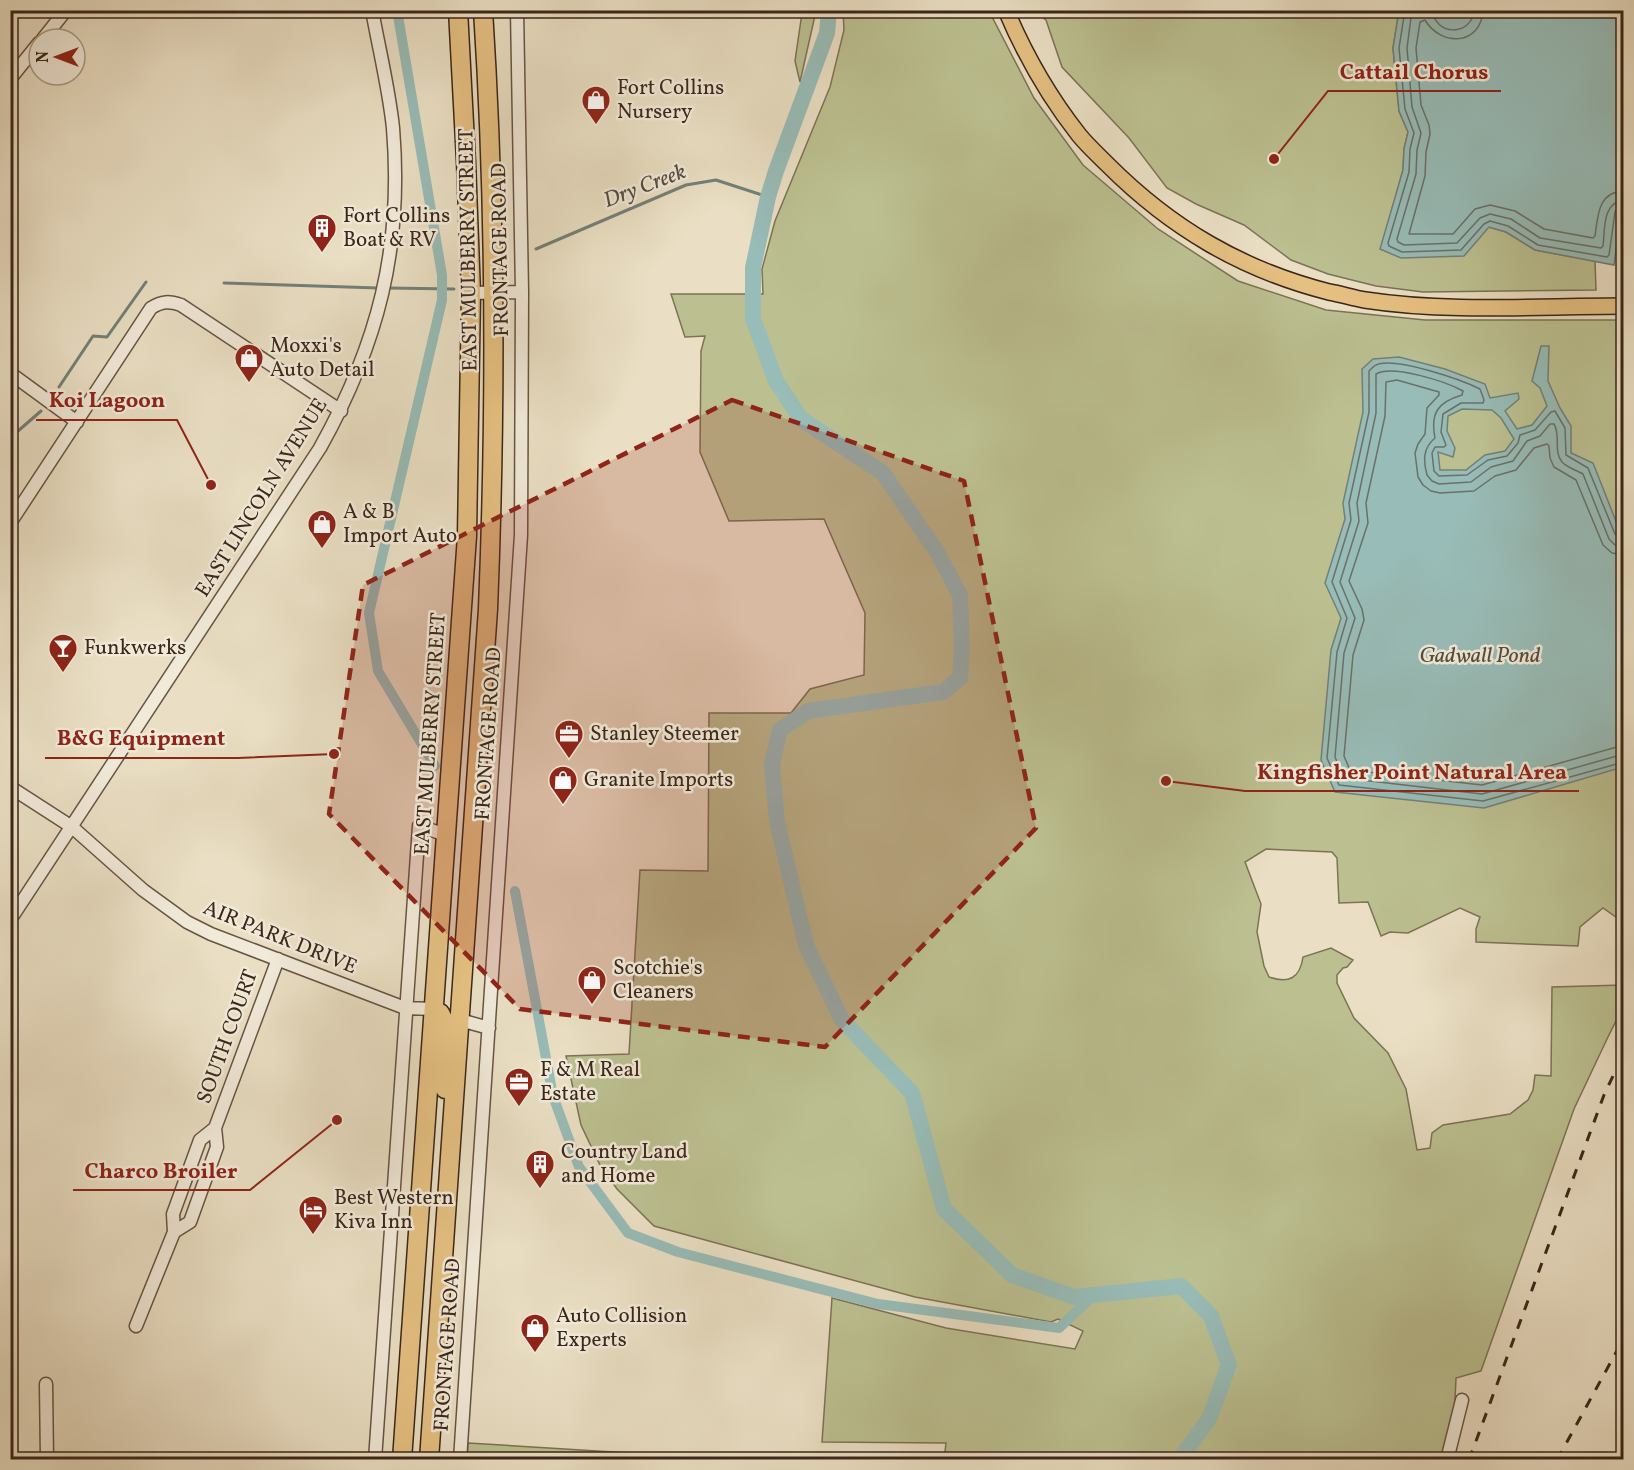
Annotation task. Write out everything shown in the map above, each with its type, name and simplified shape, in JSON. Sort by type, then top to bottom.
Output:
[{"type":"highway","name":"EAST MULBERRY STREET","points":[[402,1460],[466,536],[471,292],[458,10]]},
{"type":"highway","name":"EAST MULBERRY STREET","points":[[429,1460],[488,609],[492,502],[494,292],[490,120],[483,10]]},
{"type":"highway","points":[[450,1160],[445,1092],[445,1023],[443,1016],[434,1009],[452,970],[465,805],[481,690]]},
{"type":"main road","points":[[1006,10],[1017,36],[1047,91],[1080,137],[1135,192],[1182,228],[1241,261],[1294,283],[1363,300],[1432,306],[1623,306]]},
{"type":"street","points":[[53,27],[66,10]]},
{"type":"street","name":"EAST LINCOLN AVENUE","points":[[10,920],[320,448],[341,411],[364,357],[384,289],[392,240],[396,189],[393,127],[372,10]]},
{"type":"street","name":"FRONTAGE ROAD","points":[[460,1460],[521,535],[522,292],[517,10]]},
{"type":"street","points":[[10,79],[27,58]]},
{"type":"street","points":[[471,292],[522,292]]},
{"type":"street","points":[[10,523],[152,309],[165,302],[181,305],[341,411]]},
{"type":"street","points":[[10,373],[77,422]]},
{"type":"street","name":"AIR PARK DRIVE","points":[[10,787],[72,827],[171,912],[211,934],[405,1008],[434,1009]]},
{"type":"street","name":"FRONTAGE ROAD","points":[[375,1460],[418,826],[446,835]]},
{"type":"street","name":"SOUTH COURT","points":[[174,1232],[190,1222],[217,1147],[215,1128],[278,959]]},
{"type":"street","points":[[460,1020],[489,1028]]},
{"type":"street","name":"SOUTH COURT","points":[[136,1326],[174,1232],[173,1214],[200,1140],[215,1128]]},
{"type":"street","points":[[46,1384],[47,1460]]},
{"type":"street","points":[[1446,1460],[1462,1400]]},
{"type":"highlighted area","points":[[732,400],[964,481],[1036,828],[825,1047],[520,1009],[329,814],[363,585]]},
{"type":"green space","points":[[787,11],[816,11],[800,82],[795,61],[802,13]]},
{"type":"green space","points":[[843,11],[989,11],[1034,98],[1083,165],[1158,229],[1238,281],[1326,310],[1425,320],[1623,320],[1623,922],[1603,908],[1580,927],[1578,946],[1476,942],[1476,929],[1480,917],[1460,908],[1408,933],[1390,932],[1381,936],[1368,902],[1339,903],[1337,858],[1332,852],[1266,849],[1245,862],[1261,904],[1257,932],[1264,966],[1269,977],[1282,980],[1292,978],[1299,970],[1303,957],[1331,948],[1353,960],[1337,975],[1337,983],[1354,1018],[1388,1053],[1406,1089],[1417,1150],[1430,1148],[1432,1133],[1443,1125],[1510,1114],[1528,1100],[1533,1090],[1535,1075],[1551,1076],[1552,987],[1623,985],[1623,1007],[1574,1109],[1481,1371],[1456,1378],[1451,1430],[1440,1459],[944,1460],[946,1443],[822,1442],[832,1298],[946,1328],[1075,1349],[1083,1331],[1058,1319],[1051,1322],[915,1297],[654,1226],[617,1189],[600,1165],[581,1125],[566,1056],[629,1054],[640,870],[708,871],[709,713],[791,713],[810,689],[864,675],[865,613],[824,519],[729,521],[700,452],[701,351],[705,336],[685,337],[671,294],[763,294],[762,269],[775,221],[830,87],[844,30]]},
{"type":"green space","points":[[1033,11],[1399,11],[1393,48],[1399,111],[1408,132],[1403,170],[1381,249],[1489,227],[1506,232],[1535,250],[1595,261],[1596,290],[1423,292],[1376,286],[1328,274],[1291,260],[1244,225],[1196,204],[1167,188],[1129,138],[1062,67],[1046,20]]},
{"type":"green space","points":[[468,1443],[727,1459],[467,1459]]},
{"type":"water","points":[[1463,10],[1623,11],[1624,191],[1614,265],[1535,250],[1506,232],[1489,227],[1464,256],[1401,258],[1380,249],[1403,170],[1408,132],[1399,111],[1393,48],[1399,11],[1443,11],[1454,18]]},
{"type":"water","name":"Gadwall Pond","points":[[1541,346],[1549,346],[1548,381],[1571,426],[1571,453],[1593,463],[1623,539],[1623,767],[1484,808],[1335,792],[1321,760],[1331,650],[1341,618],[1325,583],[1345,519],[1343,503],[1363,412],[1362,369],[1373,359],[1399,357],[1445,369],[1485,384],[1490,398],[1518,393],[1519,399],[1505,411],[1517,429],[1532,425],[1547,406],[1540,388],[1532,381]],"holes":[[[1462,409],[1492,410],[1501,418],[1514,439],[1505,451],[1485,455],[1466,470],[1440,470],[1438,452],[1453,457],[1455,448],[1447,431],[1448,416]]]},
{"type":"waterway","points":[[397,10],[442,275],[442,300],[369,613],[378,671],[435,766]]},
{"type":"waterway","points":[[829,10],[827,33],[768,197],[753,268],[753,319],[776,381],[801,419],[883,473],[937,552],[960,595],[962,646],[960,678],[943,692],[808,711],[780,730],[772,763],[777,821],[806,945],[842,1020],[912,1093],[944,1209],[1012,1275],[1074,1297],[1181,1286],[1211,1316],[1229,1365],[1209,1419],[1179,1460]]},
{"type":"waterway","name":"Dry Creek","points":[[536,249],[686,185],[716,180],[768,197]]},
{"type":"waterway","name":"Dry Creek","points":[[59,387],[93,336],[107,337],[146,282]]},
{"type":"waterway","name":"Dry Creek","points":[[224,283],[378,288]]},
{"type":"waterway","name":"Dry Creek","points":[[388,288],[454,289]]},
{"type":"waterway","name":"Dry Creek","points":[[10,438],[41,411]]},
{"type":"waterway","points":[[515,891],[553,1096],[579,1167],[628,1233],[678,1252],[878,1304],[1059,1328],[1094,1295]]},
{"type":"railway","points":[[1469,1460],[1604,1095],[1624,1053]]},
{"type":"railway","points":[[1557,1460],[1624,1338]]},
{"type":"place","name":"Fort Collins Nursery","points":[[596,126]]},
{"type":"place","name":"Cattail Chorus","points":[[1274,159]]},
{"type":"place","name":"Fort Collins Boat & RV","points":[[322,254]]},
{"type":"place","name":"Moxxi's Auto Detail","points":[[249,384]]},
{"type":"place","name":"Koi Lagoon","points":[[211,485]]},
{"type":"place","name":"A & B Import Auto","points":[[322,550]]},
{"type":"place","name":"Funkwerks","points":[[63,674]]},
{"type":"place","name":"B&G Equipment","points":[[334,754]]},
{"type":"place","name":"Stanley Steemer","points":[[569,760]]},
{"type":"place","name":"Kingfisher Point Natural Area","points":[[1166,781]]},
{"type":"place","name":"Granite Imports","points":[[563,806]]},
{"type":"place","name":"Scotchie's Cleaners","points":[[592,1006]]},
{"type":"place","name":"F & M Real Estate","points":[[519,1108]]},
{"type":"place","name":"Charco Broiler","points":[[337,1120]]},
{"type":"place","name":"Country Land and Home","points":[[540,1190]]},
{"type":"place","name":"Best Western Kiva Inn","points":[[313,1236]]},
{"type":"place","name":"Auto Collision Experts","points":[[535,1354]]}]
